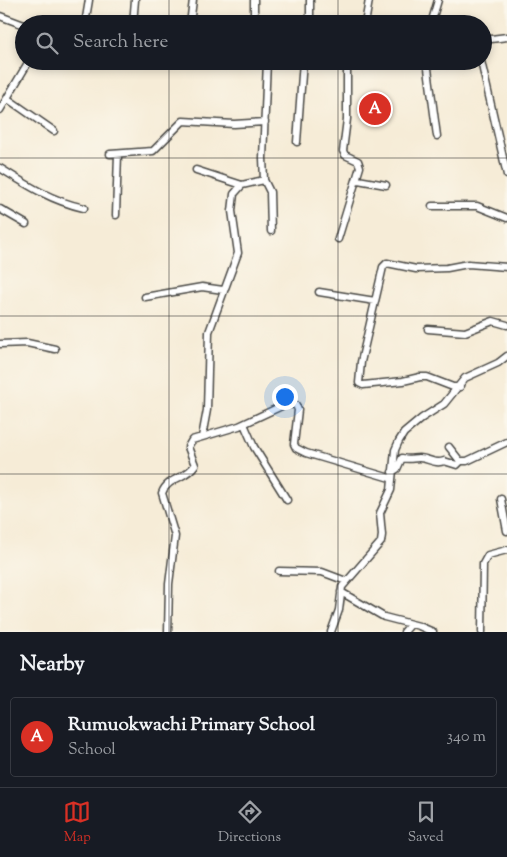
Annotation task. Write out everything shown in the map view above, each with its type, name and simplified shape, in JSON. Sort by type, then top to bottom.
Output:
[{"type":"street","points":[[86,15],[89,0]]},
{"type":"street","points":[[134,15],[136,0]]},
{"type":"street","points":[[191,15],[193,0]]},
{"type":"street","points":[[254,0],[254,15]]},
{"type":"street","points":[[310,0],[310,15]]},
{"type":"street","points":[[366,15],[369,0]]},
{"type":"street","points":[[434,15],[438,0]]},
{"type":"street","points":[[0,16],[15,22]]},
{"type":"street","points":[[492,39],[507,37]]},
{"type":"street","points":[[0,110],[24,70]]},
{"type":"street","points":[[267,70],[264,180],[270,192],[271,231]]},
{"type":"street","points":[[297,142],[302,70]]},
{"type":"street","points":[[338,239],[358,180],[360,164],[344,155],[348,70]]},
{"type":"street","points":[[428,70],[437,136]]},
{"type":"street","points":[[484,70],[504,139],[507,175]]},
{"type":"street","points":[[8,99],[54,131]]},
{"type":"street","points":[[110,154],[153,151],[184,122],[234,124],[264,122]]},
{"type":"street","points":[[116,215],[118,154]]},
{"type":"street","points":[[0,168],[42,194],[68,205],[84,208]]},
{"type":"street","points":[[196,170],[242,186]]},
{"type":"street","points":[[202,437],[207,410],[209,332],[238,253],[232,211],[234,194],[242,186],[264,180]]},
{"type":"street","points":[[358,180],[386,185]]},
{"type":"street","points":[[432,206],[471,206],[507,218]]},
{"type":"street","points":[[0,209],[26,224]]},
{"type":"street","points":[[460,387],[444,384],[427,377],[363,385],[360,383],[359,373],[383,267],[387,263],[416,269],[448,268],[468,264],[507,267]]},
{"type":"street","points":[[145,297],[202,288],[223,290]]},
{"type":"street","points":[[319,292],[375,301]]},
{"type":"street","points":[[428,329],[465,332],[493,321],[507,325]]},
{"type":"street","points":[[0,344],[22,343],[55,349]]},
{"type":"street","points":[[331,632],[339,610],[341,592],[346,581],[381,542],[380,513],[391,490],[395,450],[404,433],[430,412],[444,404],[469,375],[498,363],[507,356]]},
{"type":"street","points":[[168,632],[169,584],[174,536],[162,493],[168,482],[192,470],[195,465],[189,443],[244,424],[292,403],[296,405],[298,410],[294,444],[296,448],[306,453],[391,475]]},
{"type":"street","points":[[244,424],[254,447],[287,500]]},
{"type":"street","points":[[391,475],[397,469],[402,458],[412,460],[418,458],[438,464],[444,461],[457,465],[461,461],[479,456],[507,442]]},
{"type":"street","points":[[448,447],[461,461]]},
{"type":"street","points":[[501,499],[507,531]]},
{"type":"street","points":[[475,632],[482,630],[483,564],[488,555],[507,550]]},
{"type":"street","points":[[279,571],[322,572],[346,581]]},
{"type":"street","points":[[341,592],[384,618],[411,624],[433,632]]},
{"type":"street","points":[[404,632],[411,624]]},
{"type":"place","name":"Rumuokwachi Primary School","points":[[375,109]]}]
